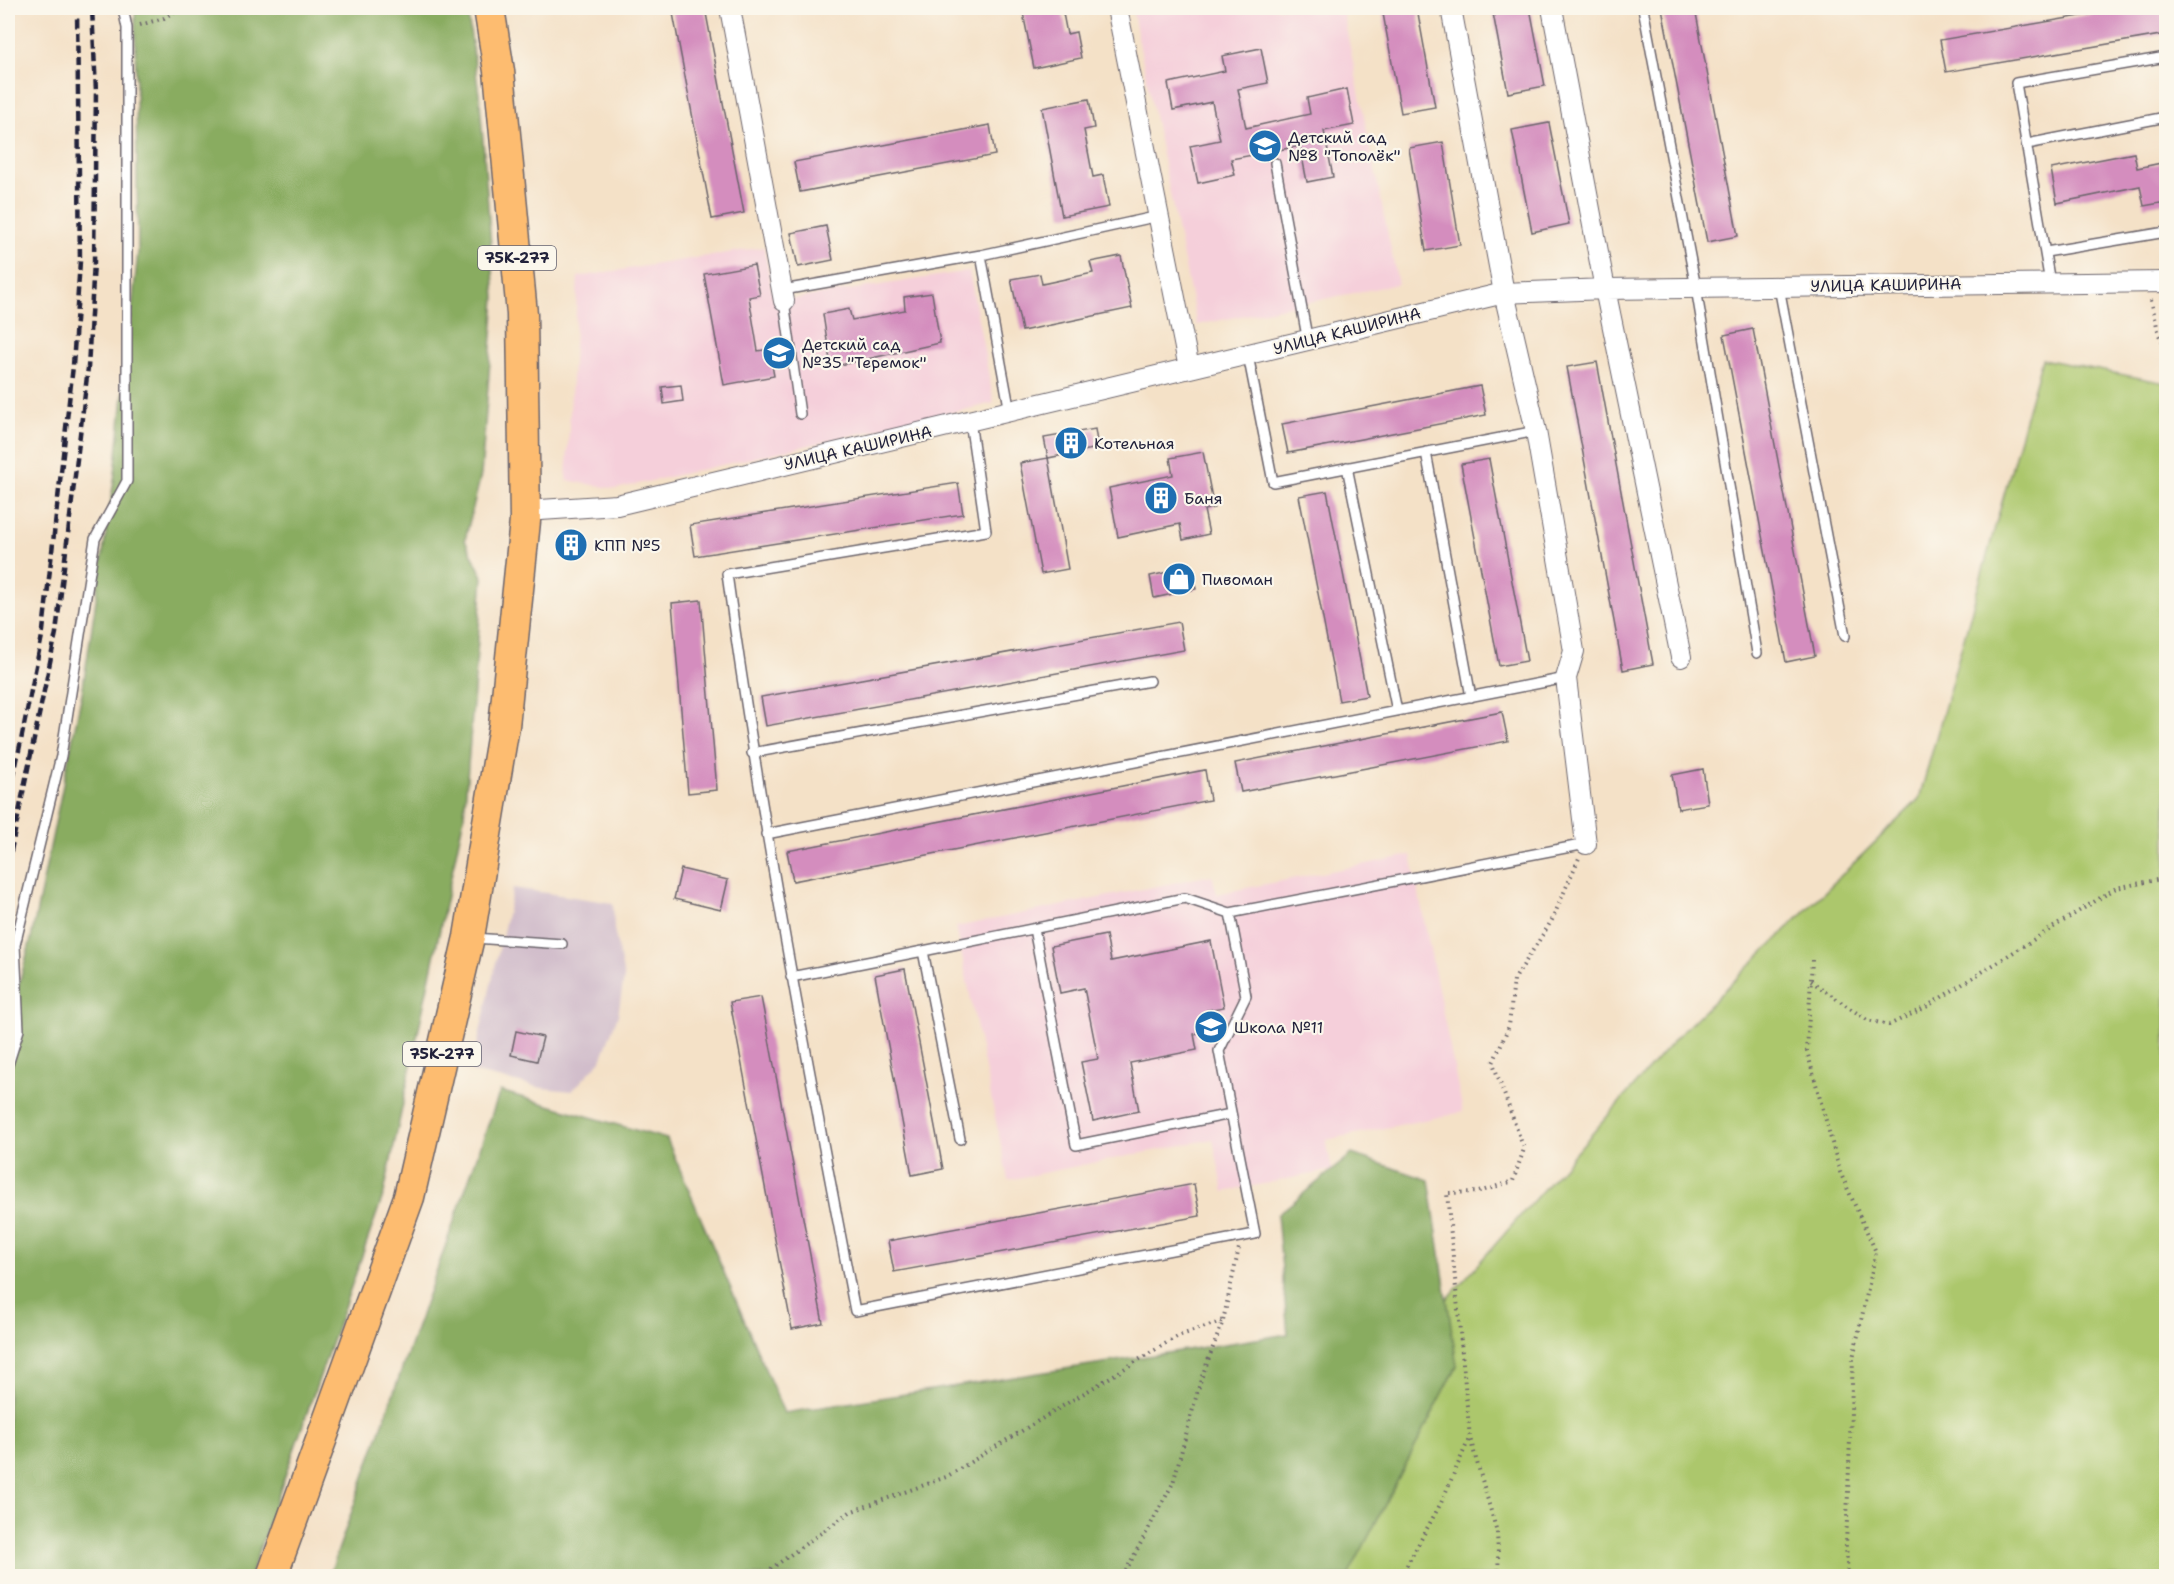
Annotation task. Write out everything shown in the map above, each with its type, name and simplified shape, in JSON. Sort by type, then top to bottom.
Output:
[{"type":"main road","name":"75К-277","points":[[272,1576],[409,1197],[469,937],[504,726],[525,511],[522,314],[499,71],[489,8]]},
{"type":"street","points":[[730,8],[784,295]]},
{"type":"street","points":[[1117,8],[1189,368]]},
{"type":"street","points":[[1451,8],[1504,293],[1536,431],[1574,651],[1566,678],[1586,844]]},
{"type":"street","points":[[1552,8],[1605,289],[1681,657]]},
{"type":"street","name":"УЛИЦА КАШИРИНА","points":[[525,511],[617,505],[1189,368],[1308,342],[1504,293],[1605,289],[2166,282]]},
{"type":"lane","points":[[8,1065],[19,1030],[15,945],[61,756],[95,539],[127,481],[127,28],[123,8]]},
{"type":"lane","points":[[1643,8],[1696,288],[1757,653]]},
{"type":"lane","points":[[2050,283],[2016,83],[2166,57]]},
{"type":"lane","points":[[2027,144],[2166,117]]},
{"type":"lane","points":[[1275,163],[1308,342]]},
{"type":"lane","points":[[800,414],[784,295],[1159,216]]},
{"type":"lane","points":[[2046,252],[2166,232]]},
{"type":"lane","points":[[981,255],[1010,412]]},
{"type":"lane","points":[[1779,287],[1845,636]]},
{"type":"lane","points":[[1248,355],[1274,482],[1536,431]]},
{"type":"lane","points":[[970,421],[986,531],[727,574],[752,753],[790,977],[855,1311],[1255,1234],[1219,1051],[1246,996],[1230,914]]},
{"type":"lane","points":[[1426,452],[1471,697]]},
{"type":"lane","points":[[1347,467],[1397,711]]},
{"type":"lane","points":[[766,834],[1566,678]]},
{"type":"lane","points":[[752,753],[1150,681]]},
{"type":"lane","points":[[790,977],[1185,898],[1230,914],[1586,844]]},
{"type":"lane","points":[[1034,928],[1076,1145],[1231,1114]]},
{"type":"lane","points":[[469,937],[562,944]]},
{"type":"lane","points":[[923,951],[960,1139]]},
{"type":"path","points":[[8,165],[11,8]]},
{"type":"path","points":[[127,28],[165,18],[179,8]]},
{"type":"path","points":[[2146,282],[2160,335],[2166,348]]},
{"type":"path","points":[[1499,1576],[1497,1532],[1470,1438],[1447,1193],[1479,1192],[1512,1181],[1524,1149],[1493,1063],[1509,1026],[1514,980],[1552,920],[1586,844]]},
{"type":"path","points":[[1811,981],[1867,1020],[1889,1025],[1926,1007],[2116,888],[2166,878]]},
{"type":"path","points":[[1812,960],[1806,1051],[1840,1172],[1876,1252],[1853,1358],[1847,1515],[1848,1576]]},
{"type":"path","points":[[1123,1576],[1173,1483],[1201,1379],[1223,1321],[1241,1237]]},
{"type":"path","points":[[761,1576],[850,1512],[946,1477],[1178,1336],[1223,1321]]},
{"type":"path","points":[[1401,1576],[1441,1503],[1470,1438]]},
{"type":"path","points":[[2164,1576],[2166,1571]]},
{"type":"shaded area","name":"Детский сад №8 \"Тополёк\"","points":[[1132,8],[1342,8],[1398,284],[1197,325]]},
{"type":"shaded area","name":"Детский сад №35 \"Теремок\"","points":[[764,247],[774,302],[969,271],[994,403],[616,489],[566,480],[578,277]]},
{"type":"shaded area","name":"Школа №11","points":[[1411,855],[1463,1112],[1326,1140],[1332,1170],[1224,1192],[1213,1139],[1008,1180],[956,927],[1212,875],[1217,894]]},
{"type":"shaded area","points":[[513,888],[613,903],[614,929],[624,977],[618,1015],[601,1060],[572,1091],[542,1088],[471,1072]]},
{"type":"green space","points":[[135,8],[467,8],[480,101],[495,298],[481,475],[465,540],[483,577],[464,816],[384,1193],[250,1576],[8,1576],[8,1025],[31,939],[82,693],[115,473],[138,252]]},
{"type":"green space","points":[[2042,359],[2166,383],[2166,1576],[1213,1576],[1218,1561],[1676,1038],[1919,799]]},
{"type":"green space","points":[[500,1091],[667,1139],[784,1413],[1288,1334],[1277,1215],[1352,1154],[1429,1180],[1457,1366],[1348,1576],[329,1576]]},
{"type":"building","points":[[672,8],[705,8],[744,213],[712,219]]},
{"type":"building","points":[[1022,8],[1062,8],[1067,34],[1076,32],[1081,58],[1034,68]]},
{"type":"building","points":[[1382,8],[1417,8],[1435,107],[1401,113]]},
{"type":"building","points":[[1492,8],[1530,8],[1545,86],[1508,93]]},
{"type":"building","points":[[1662,8],[1695,8],[1738,236],[1707,242]]},
{"type":"building","points":[[2127,8],[2166,8],[2166,34],[1946,72],[1940,40]]},
{"type":"building","points":[[1261,48],[1268,83],[1238,89],[1246,128],[1310,114],[1307,98],[1347,89],[1354,125],[1324,131],[1333,177],[1307,182],[1300,146],[1231,159],[1235,175],[1198,183],[1190,146],[1220,140],[1212,102],[1173,110],[1168,83],[1225,71],[1222,56]]},
{"type":"building","points":[[1089,99],[1094,128],[1084,130],[1093,177],[1103,175],[1109,207],[1062,216],[1042,108]]},
{"type":"building","points":[[1549,123],[1569,224],[1532,232],[1512,130]]},
{"type":"building","points":[[990,125],[995,155],[800,192],[794,162]]},
{"type":"building","points":[[1443,142],[1460,245],[1426,251],[1409,148]]},
{"type":"building","points":[[2134,153],[2137,168],[2166,162],[2166,202],[2144,206],[2140,186],[2057,203],[2051,169]]},
{"type":"building","points":[[826,226],[833,260],[798,267],[791,233]]},
{"type":"building","points":[[1121,256],[1132,308],[1022,331],[1011,279],[1040,274],[1042,284],[1093,273],[1090,262]]},
{"type":"building","points":[[754,265],[760,295],[749,297],[758,351],[769,349],[774,376],[724,385],[704,274]]},
{"type":"building","points":[[932,293],[940,343],[831,367],[823,314],[849,309],[852,320],[905,310],[904,297]]},
{"type":"building","points":[[1753,329],[1815,656],[1786,662],[1724,335]]},
{"type":"building","points":[[1597,362],[1653,664],[1623,670],[1567,367]]},
{"type":"building","points":[[681,385],[683,401],[664,404],[662,387]]},
{"type":"building","points":[[1480,386],[1486,415],[1288,453],[1282,424]]},
{"type":"building","name":"Котельная","points":[[1095,429],[1098,448],[1048,458],[1044,438]]},
{"type":"building","name":"Баня","points":[[1203,452],[1214,508],[1204,510],[1209,534],[1183,540],[1180,524],[1118,537],[1109,488],[1173,475],[1170,458]]},
{"type":"building","points":[[1048,458],[1068,569],[1041,574],[1020,463]]},
{"type":"building","points":[[1489,459],[1527,661],[1499,666],[1461,464]]},
{"type":"building","points":[[958,483],[963,514],[695,556],[690,525]]},
{"type":"building","points":[[1327,491],[1367,696],[1339,701],[1299,496]]},
{"type":"building","name":"КПП №5","points":[[580,535],[581,554],[562,555],[561,536]]},
{"type":"building","points":[[1191,567],[1196,589],[1154,598],[1150,576]]},
{"type":"building","points":[[701,600],[717,790],[688,793],[672,603]]},
{"type":"building","points":[[1179,622],[1184,650],[766,726],[761,697]]},
{"type":"building","points":[[1502,712],[1508,741],[1241,792],[1235,763]]},
{"type":"building","points":[[1703,769],[1708,804],[1678,809],[1672,775]]},
{"type":"building","points":[[1205,770],[1210,800],[793,881],[787,851]]},
{"type":"building","points":[[681,869],[728,880],[721,910],[674,899]]},
{"type":"building","points":[[1106,935],[1111,961],[1211,941],[1224,1007],[1207,1010],[1211,1030],[1194,1034],[1197,1050],[1130,1063],[1139,1111],[1093,1121],[1081,1062],[1098,1059],[1084,988],[1060,993],[1051,946]]},
{"type":"building","points":[[905,969],[943,1169],[912,1175],[875,975]]},
{"type":"building","points":[[761,997],[823,1323],[792,1329],[730,1002]]},
{"type":"building","points":[[516,1031],[543,1037],[537,1061],[511,1055]]},
{"type":"building","points":[[1194,1184],[1200,1216],[894,1272],[888,1241]]},
{"type":"railway","points":[[8,805],[43,631],[73,366],[80,261],[77,8]]},
{"type":"railway","points":[[8,865],[56,633],[88,368],[94,262],[96,91],[92,8]]},
{"type":"place","name":"Детский сад №8 \"Тополёк\"","points":[[1265,146]]},
{"type":"place","name":"Детский сад №35 \"Теремок\"","points":[[779,353]]},
{"type":"place","name":"Котельная","points":[[1071,443]]},
{"type":"place","name":"Баня","points":[[1161,498]]},
{"type":"place","name":"КПП №5","points":[[571,545]]},
{"type":"place","name":"Пивоман","points":[[1179,579]]},
{"type":"place","name":"Школа №11","points":[[1211,1027]]}]
